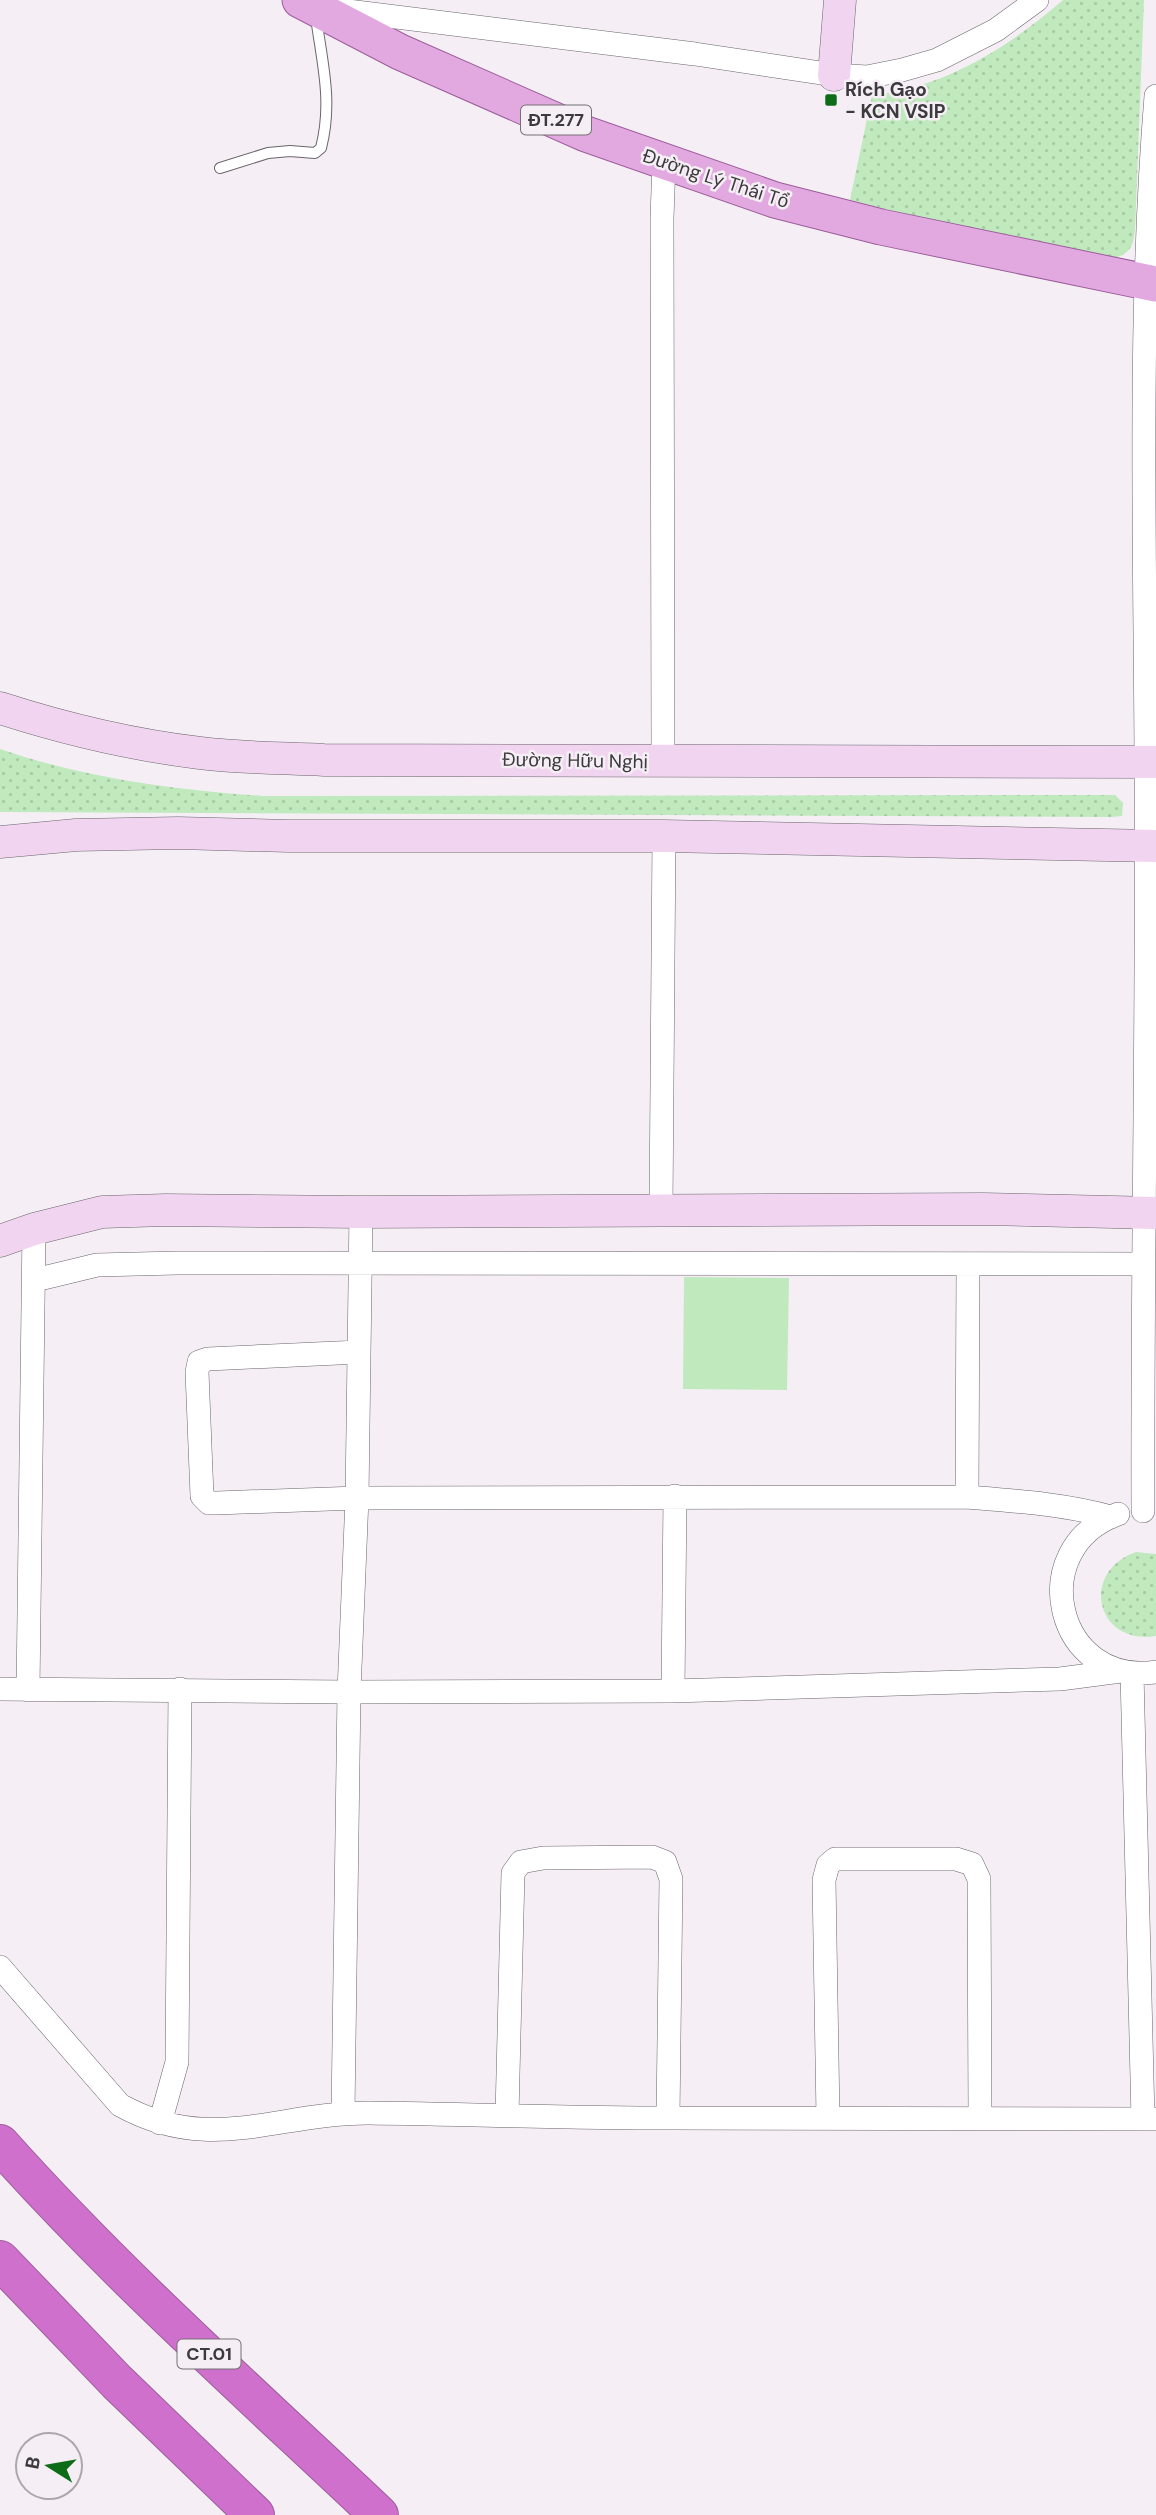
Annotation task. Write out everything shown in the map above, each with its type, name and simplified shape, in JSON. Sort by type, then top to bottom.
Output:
[{"type":"highway","name":"CT.01","points":[[0,2126],[41,2190]]},
{"type":"highway","name":"CT.01","points":[[0,2144],[41,2190],[171,2318],[379,2515]]},
{"type":"highway","points":[[0,2260],[117,2382],[255,2515]]},
{"type":"main road","points":[[834,75],[840,0]]},
{"type":"main road","name":"Đường Lý Thái Tổ","points":[[310,2],[425,63],[586,134],[775,200],[881,227],[1151,283]]},
{"type":"main road","name":"Đường Hữu Nghị","points":[[0,708],[99,736],[200,753],[324,760],[1151,762]]},
{"type":"main road","points":[[0,842],[76,835],[178,834],[664,836],[1151,846]]},
{"type":"main road","points":[[0,1241],[102,1212],[166,1210],[361,1212],[983,1209],[1149,1213]]},
{"type":"street","points":[[310,2],[834,75],[867,77],[902,71],[937,60],[996,30],[1037,0]]},
{"type":"street","points":[[1126,1672],[1104,1664],[1082,1647],[1069,1627],[1061,1600],[1063,1572],[1075,1546],[1095,1526],[1111,1517],[1149,1512],[1142,1264],[1149,1213],[1149,186],[1156,96]]},
{"type":"street","points":[[663,761],[664,162]]},
{"type":"street","points":[[661,1209],[664,836]]},
{"type":"street","points":[[343,2113],[349,1692],[357,1498],[361,1212]]},
{"type":"street","points":[[28,1690],[34,1230]]},
{"type":"street","points":[[34,1280],[97,1265],[1142,1264]]},
{"type":"street","points":[[967,1497],[968,1265]]},
{"type":"street","points":[[359,1352],[208,1359],[199,1362],[197,1372],[202,1496],[209,1503],[357,1498],[967,1497],[1037,1502],[1111,1517]]},
{"type":"street","points":[[673,1691],[676,1496]]},
{"type":"street","points":[[0,1689],[673,1691],[1060,1679],[1126,1672],[1156,1672]]},
{"type":"street","points":[[0,1967],[120,2105],[177,2128],[220,2131],[343,2113],[668,2118],[1150,2119],[1126,1672]]},
{"type":"street","points":[[160,2123],[177,2062],[180,1689]]},
{"type":"street","points":[[507,2115],[513,1873],[521,1863],[542,1858],[652,1857],[665,1862],[671,1879],[668,2118]]},
{"type":"street","points":[[828,2117],[824,1880],[828,1865],[835,1859],[956,1859],[972,1864],[979,1879],[979,2118]]},
{"type":"lane","points":[[220,168],[268,153],[314,153],[321,148],[328,89],[310,2]]},
{"type":"green space","points":[[1063,0],[1144,0],[1135,230],[1128,251],[1115,258],[969,230],[850,200],[872,95],[925,84],[950,74],[998,49]]},
{"type":"green space","points":[[0,749],[64,768],[130,781],[263,796],[1115,795],[1123,803],[1122,816],[1112,817],[0,812]]},
{"type":"green space","points":[[684,1277],[789,1278],[787,1390],[683,1389]]},
{"type":"green space","points":[[1136,1552],[1156,1554],[1156,1636],[1136,1636],[1120,1630],[1108,1619],[1102,1605],[1101,1590],[1107,1575],[1118,1562]]},
{"type":"place","name":"Rích Gạo - KCN VSIP","points":[[831,100]]}]
